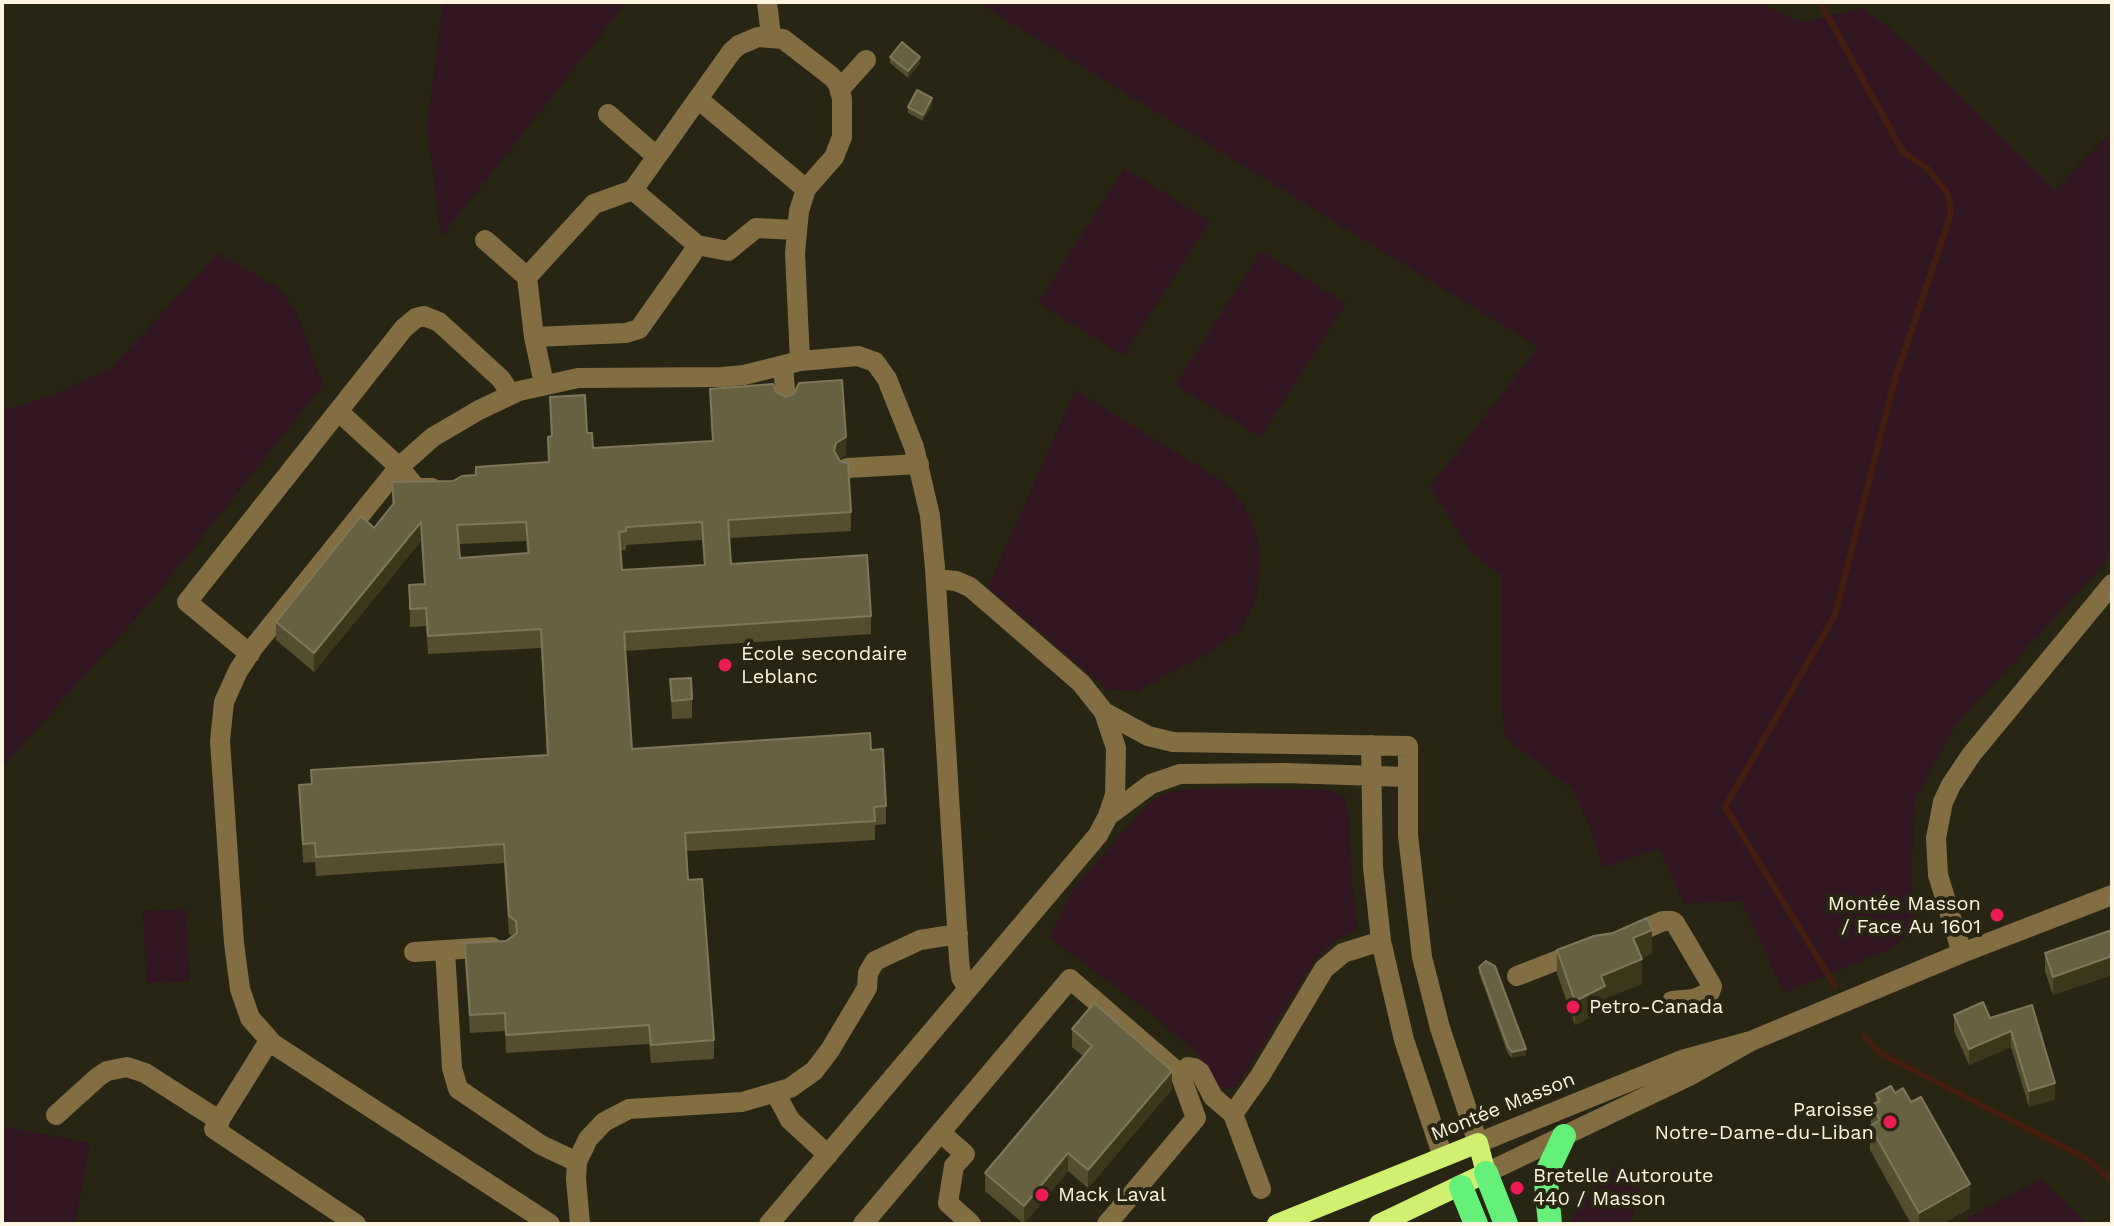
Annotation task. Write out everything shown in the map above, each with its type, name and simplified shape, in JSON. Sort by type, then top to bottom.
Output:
[{"type":"highway","points":[[1550,1224],[1546,1182],[1548,1170],[1564,1136]]},
{"type":"highway","points":[[1486,1173],[1506,1224]]},
{"type":"highway","points":[[1461,1187],[1476,1224]]},
{"type":"main road","name":"Montée Masson","points":[[1277,1224],[1478,1143]]},
{"type":"main road","points":[[1478,1143],[1486,1173]]},
{"type":"main road","points":[[1443,1157],[1461,1187]]},
{"type":"main road","name":"Montée Masson","points":[[1379,1224],[1486,1173]]},
{"type":"street","points":[[767,2],[771,36]]},
{"type":"street","points":[[527,277],[594,204],[633,190],[739,45],[749,39],[771,36],[783,39],[831,76],[840,89],[843,110],[842,137],[834,157],[801,198],[796,230],[792,363],[786,402]]},
{"type":"street","points":[[840,89],[866,60]]},
{"type":"street","points":[[698,99],[806,189]]},
{"type":"street","points":[[608,114],[656,156]]},
{"type":"street","points":[[633,190],[697,245],[728,251],[756,228],[796,230]]},
{"type":"street","points":[[485,240],[527,277],[534,337],[544,384]]},
{"type":"street","points":[[534,337],[626,333],[639,329],[697,245]]},
{"type":"street","points":[[250,654],[187,602],[404,328],[416,318],[432,318],[501,379],[511,394]]},
{"type":"street","points":[[550,1224],[269,1041],[250,1018],[238,979],[220,741],[224,702],[238,671],[250,654],[399,467],[439,433],[511,394],[544,384],[595,376],[733,376],[792,363],[858,356],[875,362],[887,379],[919,464],[930,516],[960,971],[968,989]]},
{"type":"street","points":[[338,411],[418,488],[452,486]]},
{"type":"street","points":[[847,468],[919,464]]},
{"type":"street","points":[[769,1224],[1093,841],[1108,816],[1115,795],[1117,769],[1113,734],[1104,712],[1081,683],[970,587],[956,581],[936,579]]},
{"type":"street","points":[[1962,953],[1938,875],[1936,838],[1943,802],[1971,755],[2112,584]]},
{"type":"street","points":[[1104,712],[1148,736],[1173,742],[1408,746],[1412,883],[1422,957],[1440,1028],[1478,1143]]},
{"type":"street","points":[[1371,745],[1373,867],[1381,941],[1404,1040],[1443,1157]]},
{"type":"street","points":[[1108,816],[1151,784],[1180,774],[1286,773],[1407,777]]},
{"type":"street","name":"Montée Masson","points":[[1486,1173],[1689,1076],[1751,1041],[1962,953],[2112,895]]},
{"type":"street","points":[[1517,976],[1663,921],[1672,921],[1712,988],[1694,999],[1672,1001]]},
{"type":"street","points":[[580,1224],[577,1162],[582,1148],[595,1130],[612,1116],[629,1109],[742,1102],[776,1094],[803,1080],[822,1061],[867,988],[868,973],[875,961],[920,940],[958,934]]},
{"type":"street","points":[[1233,1114],[1260,1076],[1324,969],[1343,953],[1381,941]]},
{"type":"street","points":[[414,952],[505,946]]},
{"type":"street","points":[[445,950],[452,1068],[458,1089],[541,1145],[577,1162]]},
{"type":"street","points":[[863,1224],[1070,979],[1180,1074],[1196,1118],[1107,1224]]},
{"type":"street","points":[[269,1041],[214,1129],[356,1224]]},
{"type":"street","name":"Montée Masson","points":[[1478,1143],[1682,1060],[1751,1041]]},
{"type":"street","points":[[56,1115],[98,1077],[107,1071],[127,1067],[145,1073],[220,1121]]},
{"type":"street","points":[[1180,1074],[1188,1067],[1200,1072],[1213,1097],[1233,1114],[1261,1189]]},
{"type":"street","points":[[776,1094],[790,1120],[828,1155]]},
{"type":"street","points":[[941,1133],[965,1154],[954,1166],[948,1203],[971,1224]]},
{"type":"shaded area","points":[[443,2],[627,2],[441,237],[427,126]]},
{"type":"shaded area","points":[[977,2],[1755,2],[1802,22],[1864,8],[1912,48],[2055,190],[2112,131],[2112,556],[1955,726],[1915,800],[1911,884],[1919,924],[1893,948],[1784,993],[1741,901],[1684,904],[1659,849],[1603,868],[1591,830],[1572,789],[1505,737],[1502,707],[1502,576],[1469,550],[1430,487],[1538,347]]},
{"type":"shaded area","points":[[1124,168],[1210,221],[1124,356],[1038,303]]},
{"type":"shaded area","points":[[1261,251],[1346,303],[1261,437],[1175,385]]},
{"type":"shaded area","points":[[218,253],[280,289],[298,315],[323,385],[154,598],[2,768],[2,405],[11,409],[52,395],[111,368]]},
{"type":"shaded area","points":[[1075,390],[1224,482],[1244,505],[1256,533],[1260,553],[1257,597],[1242,628],[1211,652],[1137,691],[1108,690],[988,587]]},
{"type":"shaded area","points":[[1214,787],[1328,790],[1344,795],[1349,812],[1352,883],[1358,929],[1333,942],[1315,960],[1236,1087],[1225,1089],[1219,1086],[1200,1056],[1149,1012],[1049,937],[1074,888],[1145,807],[1162,795],[1175,791]]},
{"type":"shaded area","points":[[186,909],[190,981],[146,983],[143,911]]},
{"type":"shaded area","points":[[2,1126],[90,1143],[75,1224],[2,1224]]},
{"type":"shaded area","points":[[1616,1166],[1640,1191],[1629,1224],[1570,1224],[1592,1190]]},
{"type":"shaded area","points":[[2041,1179],[2088,1224],[1962,1224],[1971,1216]]},
{"type":"building","points":[[902,42],[920,57],[908,71],[890,57]]},
{"type":"building","points":[[917,90],[932,98],[923,115],[908,107]]},
{"type":"building","points":[[842,380],[846,437],[836,443],[834,451],[840,461],[848,463],[851,512],[728,520],[731,564],[867,555],[871,616],[624,632],[632,749],[870,733],[871,750],[883,749],[886,806],[874,807],[875,821],[685,833],[688,880],[702,879],[714,1040],[651,1045],[649,1025],[506,1035],[505,1013],[470,1015],[465,943],[506,941],[517,933],[516,921],[509,916],[504,844],[316,857],[315,843],[303,844],[299,785],[312,784],[311,770],[548,755],[541,629],[428,636],[426,608],[410,609],[409,585],[425,584],[421,522],[314,653],[276,622],[361,516],[374,528],[394,503],[392,482],[453,481],[462,476],[476,475],[476,467],[549,462],[548,437],[552,436],[550,397],[585,395],[587,433],[592,433],[593,448],[713,441],[710,389],[773,384],[776,392],[786,397],[794,394],[799,383]],"holes":[[[526,522],[529,553],[460,558],[457,525]],[[702,522],[705,565],[622,570],[619,532],[626,531],[626,527]]]},
{"type":"building","points":[[691,678],[692,699],[672,701],[670,679]]},
{"type":"building","points":[[1647,918],[1652,930],[1633,938],[1642,959],[1601,976],[1605,986],[1575,1001],[1557,950],[1594,936],[1613,933]]},
{"type":"building","points":[[2112,930],[2112,956],[2053,977],[2045,953]]},
{"type":"building","points":[[1486,961],[1495,966],[1526,1049],[1512,1052],[1508,1047],[1479,967]]},
{"type":"building","points":[[1983,1002],[1990,1018],[2032,1005],[2055,1083],[2029,1091],[2011,1031],[1969,1049],[1954,1015]]},
{"type":"building","points":[[1094,1003],[1172,1071],[1088,1170],[1068,1153],[1024,1206],[985,1173],[1092,1046],[1072,1029]]},
{"type":"building","points":[[1891,1086],[1895,1093],[1903,1088],[1911,1102],[1921,1097],[1970,1184],[1919,1213],[1870,1126],[1880,1120],[1871,1105],[1880,1101],[1876,1094]]},
{"type":"waterway","points":[[1820,2],[1903,152],[1928,169],[1948,194],[1951,214],[1895,379],[1835,615],[1725,807],[1835,986]]},
{"type":"waterway","points":[[1864,1036],[1880,1053],[2087,1159],[2112,1181]]},
{"type":"place","name":"École secondaire Leblanc","points":[[725,665]]},
{"type":"place","name":"Montée Masson / Face Au 1601","points":[[1997,915]]},
{"type":"place","name":"Petro-Canada","points":[[1573,1007]]},
{"type":"place","name":"Paroisse Notre-Dame-du-Liban","points":[[1890,1122]]},
{"type":"place","name":"Bretelle Autoroute 440 / Masson","points":[[1517,1188]]},
{"type":"place","name":"Mack Laval","points":[[1042,1195]]}]
